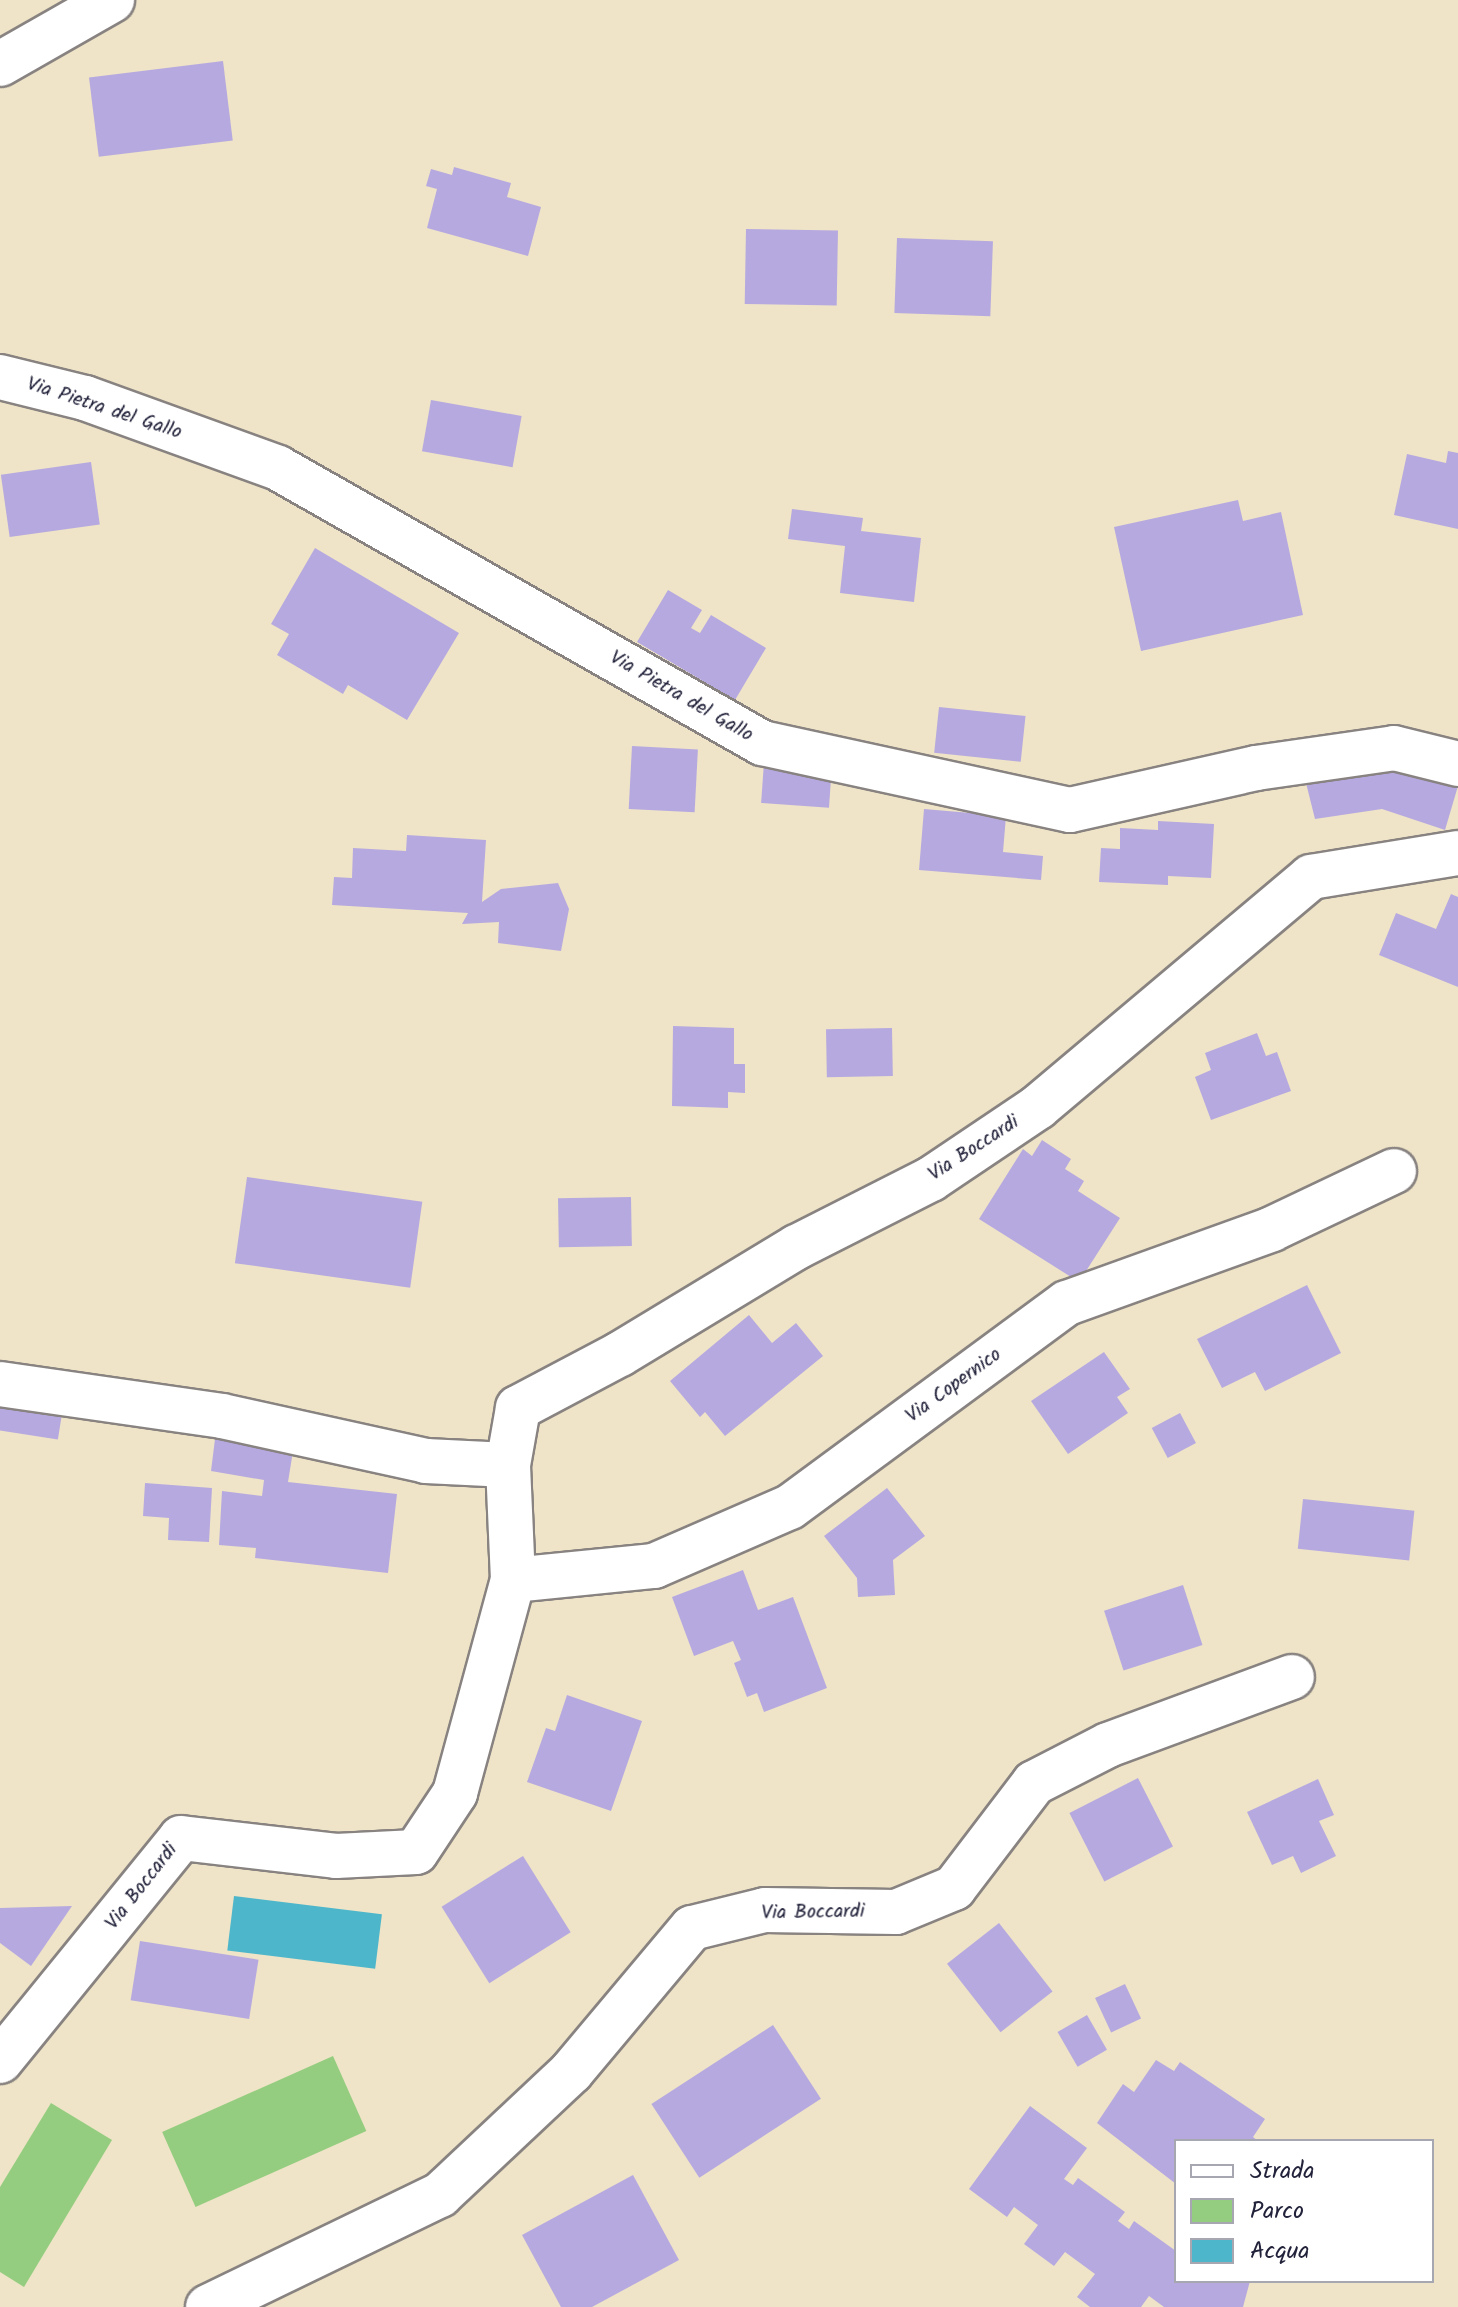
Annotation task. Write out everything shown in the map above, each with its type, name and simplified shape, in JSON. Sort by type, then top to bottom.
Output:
[{"type":"street","points":[[0,64],[112,0]]},
{"type":"street","name":"Via Pietra del Gallo","points":[[0,377],[85,398],[278,468],[762,743],[1070,810],[1256,768],[1394,748],[1458,764]]},
{"type":"street","name":"Via Boccardi","points":[[0,2061],[181,1838],[336,1856],[416,1852],[455,1793],[513,1580],[508,1465],[518,1408],[620,1354],[797,1247],[931,1179],[1038,1107],[1311,877],[1458,853]]},
{"type":"street","name":"Via Copernico","points":[[513,1580],[654,1566],[790,1507],[1067,1303],[1272,1229],[1394,1171]]},
{"type":"street","points":[[0,1384],[222,1416],[426,1461],[508,1465]]},
{"type":"street","name":"Via Boccardi","points":[[208,2307],[440,2195],[571,2072],[692,1928],[765,1910],[896,1912],[954,1888],[1034,1783],[1108,1745],[1292,1677]]},
{"type":"green space","points":[[333,2056],[366,2131],[196,2207],[162,2132]]},
{"type":"green space","points":[[51,2103],[112,2140],[24,2287],[0,2272],[0,2187]]},
{"type":"water","points":[[234,1896],[382,1914],[375,1969],[227,1951]]},
{"type":"building","points":[[223,61],[233,140],[99,157],[89,77]]},
{"type":"building","points":[[454,167],[511,183],[507,197],[541,207],[528,256],[427,228],[437,189],[426,186],[431,169],[452,175]]},
{"type":"building","points":[[746,229],[838,231],[837,306],[745,304]]},
{"type":"building","points":[[897,238],[993,241],[990,316],[894,313]]},
{"type":"building","points":[[431,400],[522,416],[513,467],[422,451]]},
{"type":"building","points":[[1448,451],[1458,453],[1458,529],[1394,515],[1407,454],[1446,463]]},
{"type":"building","points":[[91,462],[100,524],[10,537],[1,475]]},
{"type":"building","points":[[1238,500],[1243,521],[1281,512],[1303,615],[1141,651],[1114,527]]},
{"type":"building","points":[[792,509],[863,518],[861,531],[921,538],[914,602],[840,593],[845,546],[788,539]]},
{"type":"building","points":[[315,548],[459,633],[407,720],[348,685],[343,694],[277,655],[289,634],[271,624]]},
{"type":"building","points":[[668,590],[702,610],[691,628],[700,633],[711,615],[766,648],[735,700],[637,642]]},
{"type":"building","points":[[939,707],[1026,716],[1021,762],[934,753]]},
{"type":"building","points":[[632,746],[698,749],[695,812],[629,809]]},
{"type":"building","points":[[764,762],[832,767],[829,808],[761,803]]},
{"type":"building","points":[[1381,764],[1458,786],[1445,830],[1382,809],[1315,819],[1303,771]]},
{"type":"building","points":[[924,809],[1006,816],[1003,852],[1043,856],[1041,880],[919,870]]},
{"type":"building","points":[[1158,821],[1214,824],[1211,878],[1168,876],[1168,885],[1099,882],[1101,848],[1120,849],[1120,828],[1158,830]]},
{"type":"building","points":[[407,835],[486,840],[482,902],[501,889],[558,883],[569,909],[561,951],[498,943],[499,922],[462,924],[468,913],[332,905],[334,877],[352,878],[353,848],[406,851]]},
{"type":"building","points":[[1451,894],[1458,897],[1458,987],[1379,955],[1396,913],[1436,929]]},
{"type":"building","points":[[673,1026],[734,1028],[734,1064],[745,1064],[745,1093],[728,1092],[728,1108],[672,1106]]},
{"type":"building","points":[[892,1028],[893,1076],[827,1077],[826,1029]]},
{"type":"building","points":[[1257,1033],[1266,1056],[1277,1052],[1291,1091],[1211,1120],[1195,1077],[1211,1070],[1205,1053]]},
{"type":"building","points":[[1042,1140],[1071,1159],[1065,1169],[1084,1181],[1078,1191],[1120,1218],[1079,1282],[979,1219],[1023,1149],[1032,1156]]},
{"type":"building","points":[[247,1177],[422,1202],[410,1288],[235,1263]]},
{"type":"building","points":[[631,1197],[632,1246],[559,1247],[558,1198]]},
{"type":"building","points":[[1307,1285],[1341,1353],[1265,1391],[1255,1372],[1222,1388],[1197,1339]]},
{"type":"building","points":[[749,1315],[772,1343],[796,1323],[823,1356],[725,1436],[705,1412],[700,1417],[670,1381]]},
{"type":"building","points":[[1104,1352],[1130,1389],[1117,1397],[1128,1413],[1068,1454],[1031,1401]]},
{"type":"building","points":[[0,1396],[63,1406],[58,1440],[0,1430]]},
{"type":"building","points":[[1180,1413],[1196,1443],[1168,1458],[1152,1428]]},
{"type":"building","points":[[215,1439],[293,1451],[288,1482],[397,1494],[388,1573],[255,1558],[256,1548],[219,1545],[222,1491],[262,1496],[264,1480],[211,1471]]},
{"type":"building","points":[[145,1483],[212,1488],[209,1542],[168,1540],[169,1518],[143,1516]]},
{"type":"building","points":[[887,1488],[925,1536],[893,1560],[895,1595],[858,1597],[857,1578],[824,1536]]},
{"type":"building","points":[[1303,1499],[1414,1511],[1409,1560],[1298,1549]]},
{"type":"building","points":[[743,1570],[758,1610],[793,1597],[827,1688],[764,1712],[757,1693],[747,1697],[734,1663],[741,1660],[733,1641],[694,1656],[672,1597]]},
{"type":"building","points":[[1183,1585],[1202,1645],[1124,1671],[1104,1611]]},
{"type":"building","points":[[567,1695],[642,1721],[611,1811],[527,1782],[546,1728],[555,1731]]},
{"type":"building","points":[[1138,1778],[1173,1847],[1104,1882],[1069,1813]]},
{"type":"building","points":[[1318,1779],[1334,1815],[1319,1821],[1336,1856],[1301,1873],[1293,1856],[1272,1865],[1247,1812]]},
{"type":"building","points":[[523,1856],[571,1932],[489,1983],[442,1907]]},
{"type":"building","points":[[72,1906],[31,1966],[0,1943],[0,1908]]},
{"type":"building","points":[[999,1923],[1053,1992],[1001,2032],[947,1964]]},
{"type":"building","points":[[140,1941],[259,1960],[249,2019],[131,2000]]},
{"type":"building","points":[[1125,1984],[1141,2018],[1111,2032],[1095,1998]]},
{"type":"building","points":[[1087,2015],[1107,2050],[1078,2067],[1058,2032]]},
{"type":"building","points":[[773,2025],[821,2099],[699,2178],[651,2104]]},
{"type":"building","points":[[1156,2060],[1174,2071],[1180,2062],[1265,2119],[1253,2137],[1256,2139],[1174,2139],[1174,2182],[1097,2123],[1123,2084],[1134,2092]]},
{"type":"building","points":[[1030,2106],[1087,2148],[1064,2179],[1073,2185],[1078,2178],[1125,2212],[1118,2221],[1129,2229],[1134,2221],[1174,2250],[1174,2283],[1249,2283],[1243,2307],[1164,2307],[1149,2296],[1141,2307],[1090,2307],[1077,2297],[1095,2274],[1065,2252],[1054,2266],[1024,2244],[1038,2225],[1014,2207],[1007,2217],[969,2189]]},
{"type":"building","points":[[633,2175],[679,2260],[592,2307],[561,2307],[522,2235]]}]
